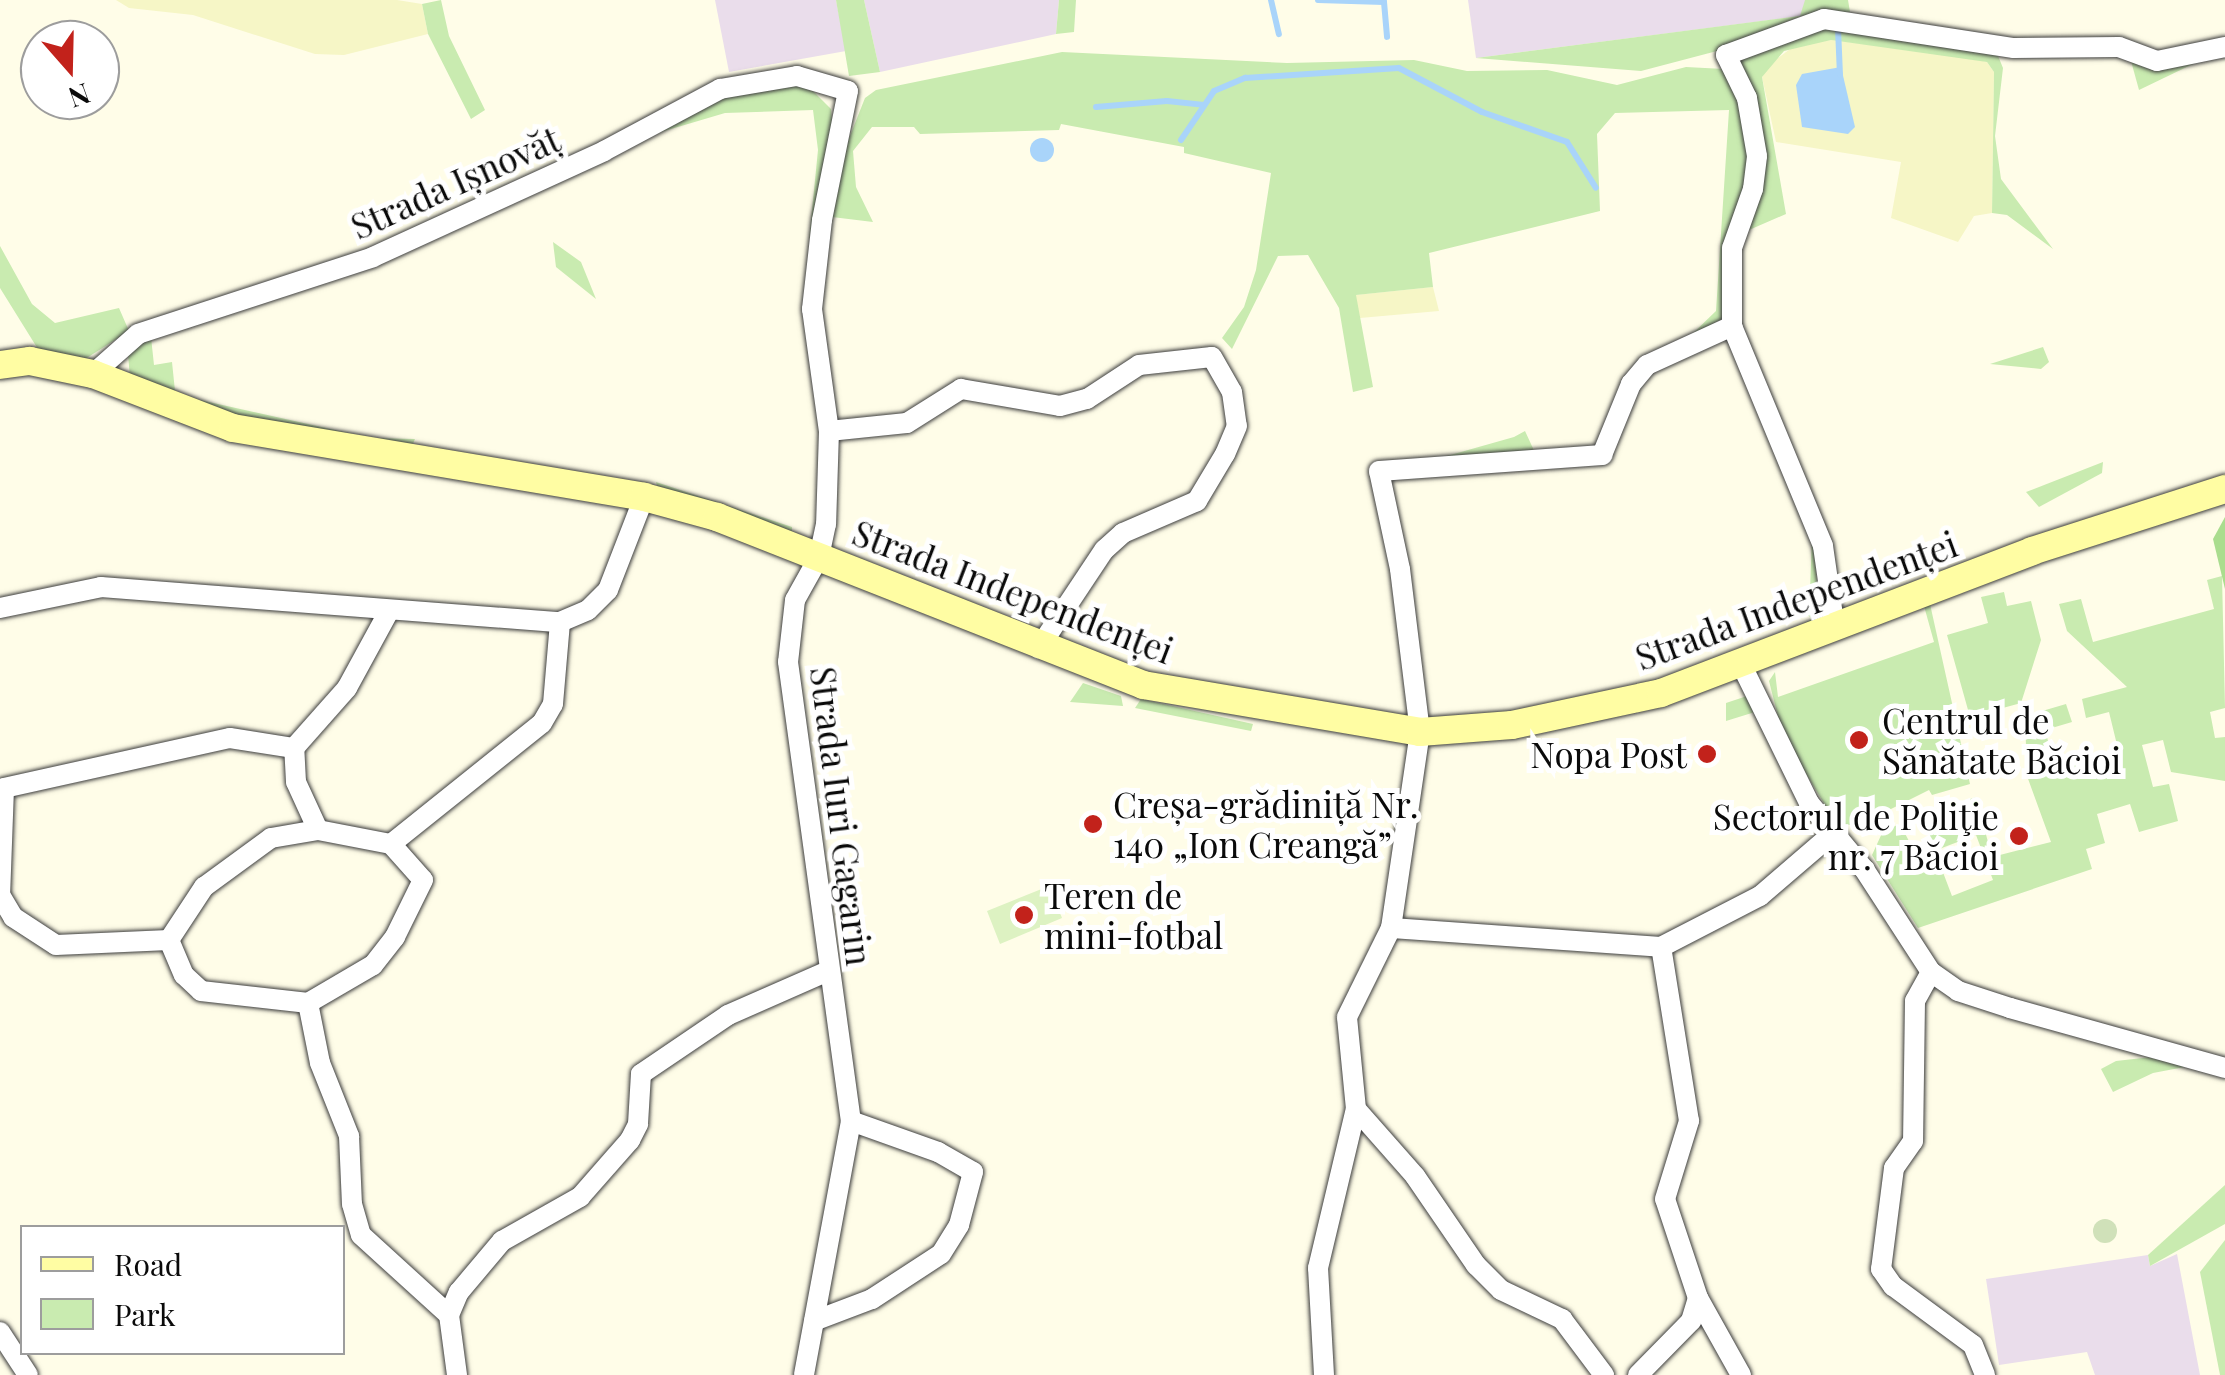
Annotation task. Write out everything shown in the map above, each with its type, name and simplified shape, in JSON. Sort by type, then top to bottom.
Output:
[{"type":"main road","name":"Strada Independenței","points":[[0,364],[30,361],[93,374],[233,428],[644,497],[717,516],[1040,648],[1143,685],[1420,732],[1578,714],[1742,666],[2032,552],[2225,489]]},
{"type":"street","points":[[1835,629],[1823,546],[1732,326],[1732,248],[1754,190],[1757,156],[1747,98],[1726,55],[1824,19],[2014,48],[2118,47],[2156,62],[2225,46]]},
{"type":"street","name":"Strada Ișnovăț","points":[[93,374],[138,334],[374,256],[604,151],[720,88],[797,76],[848,91]]},
{"type":"street","name":"Strada Iuri Gagarin","points":[[804,1375],[851,1121],[848,1069],[828,970],[788,662],[795,600],[819,557],[829,431],[812,309],[822,220],[848,91]]},
{"type":"street","points":[[1324,1375],[1318,1268],[1356,1109],[1347,1016],[1391,928],[1420,732],[1400,569],[1380,472],[1602,455],[1632,384],[1647,365],[1732,326]]},
{"type":"street","points":[[829,431],[907,423],[961,389],[1060,406],[1087,399],[1139,365],[1212,357],[1232,392],[1237,426],[1225,454],[1197,501],[1124,533],[1104,550],[1040,648]]},
{"type":"street","points":[[0,608],[101,587],[560,622],[588,610],[608,590],[644,497]]},
{"type":"street","points":[[318,830],[296,782],[294,748],[348,688],[388,611]]},
{"type":"street","points":[[391,844],[542,723],[553,704],[560,622]]},
{"type":"street","points":[[1742,666],[1809,803],[1864,869],[1931,972],[1958,990],[2010,1008],[2225,1068]]},
{"type":"street","points":[[169,940],[56,945],[13,917],[0,895],[2,787],[230,738],[294,748]]},
{"type":"street","points":[[318,830],[391,844],[423,880],[395,937],[373,964],[308,1003],[200,991],[184,975],[169,940],[204,887],[235,859],[271,838],[318,830]]},
{"type":"street","points":[[1391,928],[1661,946],[1760,896],[1832,834]]},
{"type":"street","points":[[1661,946],[1689,1121],[1665,1199],[1698,1298],[1741,1375]]},
{"type":"street","points":[[457,1375],[448,1315],[459,1292],[502,1241],[580,1198],[630,1140],[638,1124],[640,1074],[728,1014],[828,970]]},
{"type":"street","points":[[1931,972],[1915,1001],[1914,1141],[1894,1168],[1882,1269],[1893,1286],[1972,1346],[1985,1375]]},
{"type":"street","points":[[308,1003],[320,1063],[348,1136],[352,1237],[448,1315]]},
{"type":"street","points":[[1356,1109],[1392,1146],[1476,1265],[1501,1290],[1562,1319],[1604,1375]]},
{"type":"street","points":[[814,1322],[872,1299],[940,1254],[958,1225],[973,1172],[938,1152],[851,1121]]},
{"type":"street","points":[[1638,1375],[1691,1321],[1698,1298]]},
{"type":"street","points":[[6,1336],[28,1375]]},
{"type":"shaded area","points":[[715,0],[836,0],[846,51],[729,72]]},
{"type":"shaded area","points":[[864,0],[1059,0],[1056,34],[880,72]]},
{"type":"shaded area","points":[[1468,0],[1805,0],[1806,8],[1801,16],[1476,58]]},
{"type":"shaded area","points":[[2177,1254],[2200,1375],[2095,1375],[2087,1352],[1999,1365],[1986,1279],[2148,1255],[2150,1266]]},
{"type":"green space","points":[[116,0],[397,0],[422,4],[428,34],[344,55],[315,54],[193,15],[129,8]]},
{"type":"green space","points":[[441,0],[449,36],[485,110],[471,119],[428,34],[422,4]]},
{"type":"green space","points":[[836,0],[864,0],[880,72],[849,76]]},
{"type":"green space","points":[[1059,0],[1076,0],[1074,32],[1056,34]]},
{"type":"green space","points":[[1805,0],[1848,0],[1850,12],[1801,16],[1717,51],[1641,71],[1476,58],[1800,16]]},
{"type":"green space","points":[[1810,25],[1996,51],[2003,68],[1995,136],[2001,179],[2053,249],[2007,215],[1992,213],[1994,72],[1987,62],[1831,40],[1784,51],[1762,77],[1786,214],[1749,230],[1761,193],[1738,59]]},
{"type":"green space","points":[[1831,40],[1966,56],[1987,62],[1994,72],[1992,213],[1974,216],[1958,242],[1891,218],[1901,162],[1776,142],[1762,77],[1767,66],[1797,44]]},
{"type":"green space","points":[[1062,52],[1287,63],[1414,60],[1467,71],[1547,70],[1617,85],[1686,67],[1724,69],[1742,102],[1751,155],[1722,319],[1689,337],[1716,311],[1729,110],[1615,113],[1597,134],[1600,211],[1429,253],[1433,287],[1356,295],[1373,387],[1353,392],[1339,308],[1308,255],[1278,256],[1232,349],[1222,338],[1244,307],[1256,270],[1271,173],[1184,153],[1184,147],[1061,124],[1059,130],[920,134],[914,127],[872,127],[853,151],[856,187],[873,222],[832,217],[844,151],[865,98],[876,90]]},
{"type":"green space","points":[[2131,61],[2195,63],[2139,90]]},
{"type":"green space","points":[[806,84],[831,109],[833,129],[809,240],[818,150],[813,110],[725,113],[634,140],[709,98]]},
{"type":"green space","points":[[553,242],[581,262],[596,299],[556,267]]},
{"type":"green space","points":[[0,246],[32,304],[55,323],[119,308],[129,331],[82,361],[41,354],[0,288]]},
{"type":"green space","points":[[1433,287],[1439,311],[1360,318],[1355,295]]},
{"type":"green space","points":[[151,337],[154,365],[172,362],[175,391],[191,398],[371,438],[415,439],[411,448],[228,414],[130,378],[128,354]]},
{"type":"green space","points":[[2043,347],[2049,362],[2041,369],[1990,364]]},
{"type":"green space","points":[[1525,431],[1537,457],[1422,463],[1514,437]]},
{"type":"green space","points":[[2103,462],[2102,473],[2039,507],[2026,492]]},
{"type":"green space","points":[[656,482],[792,527],[792,533],[658,490]]},
{"type":"green space","points":[[2225,517],[2225,589],[2213,539]]},
{"type":"green space","points":[[1812,534],[1821,619],[1754,651],[1812,619],[1801,609],[1810,591]]},
{"type":"green space","points":[[1943,546],[1843,600],[1843,588]]},
{"type":"green space","points":[[2222,576],[2225,708],[2210,712],[2215,738],[2225,737],[2225,781],[2171,772],[2163,740],[2142,745],[2153,787],[2169,784],[2178,821],[2139,832],[2130,804],[2097,814],[2105,843],[2086,849],[2092,869],[1918,928],[1872,855],[1883,831],[1900,824],[1919,860],[1936,854],[1952,896],[1993,880],[1976,835],[1934,851],[1923,814],[1976,797],[1992,857],[2051,842],[2027,776],[2025,716],[2066,704],[2072,722],[2045,730],[2055,766],[2118,749],[2109,712],[2086,718],[2082,699],[2127,687],[2067,631],[2059,604],[2081,599],[2093,642],[2214,609],[2207,580]]},
{"type":"green space","points":[[2004,592],[2007,606],[2031,601],[2041,640],[2021,703],[1970,717],[1947,635],[1988,623],[1981,597]]},
{"type":"green space","points":[[1930,604],[1970,784],[1932,795],[1929,790],[1857,826],[1836,823],[1783,736],[1769,681],[1775,672],[1778,697],[1934,642],[1924,606]]},
{"type":"green space","points":[[1083,683],[1121,696],[1123,706],[1070,702]]},
{"type":"green space","points":[[1750,695],[1755,712],[1726,721],[1726,703]]},
{"type":"green space","points":[[1141,699],[1253,724],[1251,731],[1135,708]]},
{"type":"green space","name":"Teren de mini-fotbal","points":[[1049,886],[1062,918],[1000,944],[987,911]]},
{"type":"green space","points":[[2169,1055],[2190,1066],[2153,1073],[2113,1092],[2101,1069],[2116,1061]]},
{"type":"green space","points":[[2225,1185],[2225,1224],[2150,1266],[2148,1255]]},
{"type":"green space","points":[[2100,1219],[2110,1219],[2117,1231],[2110,1243],[2100,1243],[2093,1236],[2093,1226]]},
{"type":"green space","points":[[2225,1240],[2225,1375],[2220,1375],[2200,1272]]},
{"type":"water","points":[[1841,67],[1855,127],[1848,134],[1802,127],[1796,85],[1802,74]]},
{"type":"water","points":[[1042,138],[1051,141],[1051,159],[1042,162],[1033,159],[1030,150],[1033,141]]},
{"type":"waterway","points":[[1271,0],[1279,34]]},
{"type":"waterway","points":[[1318,0],[1384,2],[1387,37]]},
{"type":"waterway","points":[[1838,28],[1840,75]]},
{"type":"waterway","points":[[1181,140],[1214,91],[1245,78],[1399,68],[1482,112],[1567,142],[1596,188]]},
{"type":"waterway","points":[[1096,107],[1167,101],[1204,105]]},
{"type":"place","name":"Centrul de Sănătate Băcioi","points":[[1859,740]]},
{"type":"place","name":"Nopa Post","points":[[1707,754]]},
{"type":"place","name":"Creșa-grădiniță Nr. 140 „Ion Creangă”","points":[[1093,824]]},
{"type":"place","name":"Sectorul de Poliţie nr. 7 Băcioi","points":[[2019,836]]},
{"type":"place","name":"Teren de mini-fotbal","points":[[1024,915]]}]
